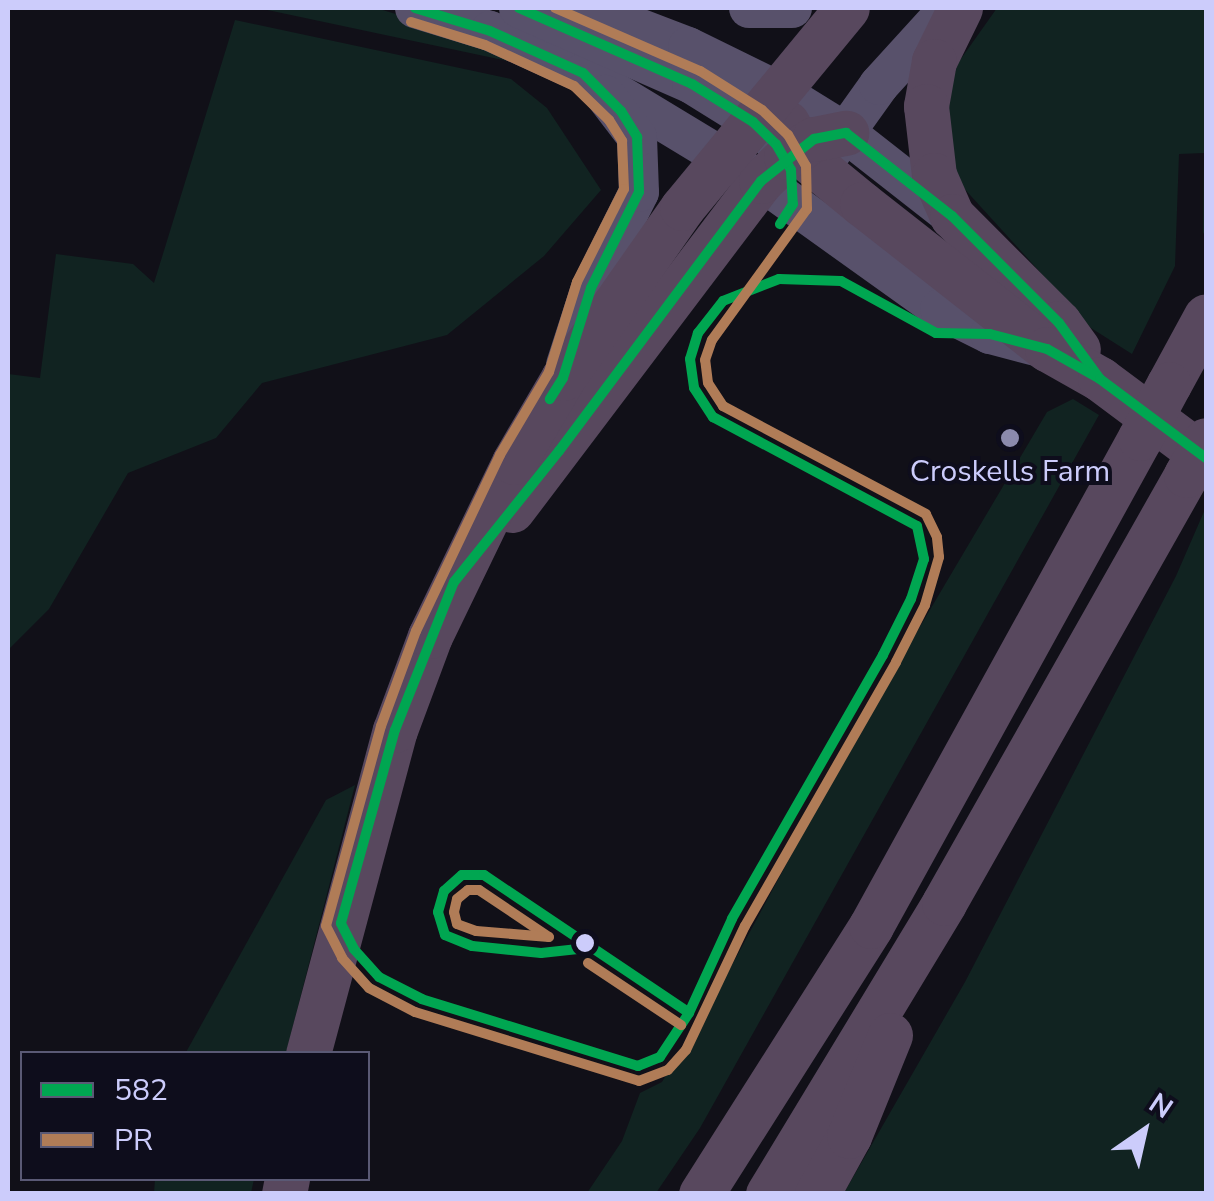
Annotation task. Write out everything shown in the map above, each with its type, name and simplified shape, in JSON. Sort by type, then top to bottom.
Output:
[{"type":"highway","points":[[309,1051],[395,730],[454,582],[514,462],[563,378],[722,156],[847,8]]},
{"type":"highway","points":[[960,8],[934,61],[926,106],[927,143],[934,175],[952,216],[1059,324],[1100,380]]},
{"type":"highway","points":[[767,107],[791,172],[1046,349],[1100,380],[1200,458],[944,903],[768,1194]]},
{"type":"highway","points":[[454,582],[814,139],[846,133]]},
{"type":"highway","points":[[701,1194],[871,926],[1206,316]]},
{"type":"highway","points":[[817,1194],[849,1136],[944,903]]},
{"type":"main road","points":[[414,8],[490,31],[583,72],[722,156],[791,172]]},
{"type":"main road","points":[[519,8],[692,84],[846,133],[952,216]]},
{"type":"main road","points":[[586,8],[688,47],[767,107]]},
{"type":"main road","points":[[749,8],[792,8]]},
{"type":"main road","points":[[846,133],[892,70],[949,8]]},
{"type":"main road","points":[[563,378],[590,288],[639,192],[641,165],[637,137],[622,111],[583,72]]},
{"type":"green space","points":[[258,8],[376,8],[442,28],[512,62]]},
{"type":"green space","points":[[997,8],[1206,8],[1206,228],[1203,234],[1204,153],[1179,154],[1175,266],[1132,354],[1091,328],[960,184],[940,118],[958,63]]},
{"type":"green space","points":[[235,20],[511,79],[547,108],[601,190],[544,256],[447,335],[262,383],[216,438],[128,473],[49,609],[8,650],[8,374],[40,378],[56,254],[133,264],[154,283]]},
{"type":"green space","points":[[1073,399],[1099,415],[700,1128],[656,1193],[587,1193],[622,1141],[640,1093],[662,1082],[726,976],[860,728],[1047,412]]},
{"type":"green space","points":[[1206,507],[1206,1193],[844,1193],[965,982],[1176,576]]},
{"type":"green space","points":[[355,785],[287,1051],[187,1051],[326,800]]},
{"type":"green space","points":[[155,1181],[254,1181],[251,1193],[154,1193]]},
{"type":"transit line","name":"582","points":[[415,8],[490,31],[583,73],[621,111],[637,137],[639,192],[591,288],[563,378],[550,399]]},
{"type":"transit line","name":"582","points":[[519,8],[692,84],[753,122],[776,144],[791,170],[793,204],[780,224]]},
{"type":"transit line","name":"PR","points":[[411,22],[485,45],[574,86],[609,120],[622,141],[624,189],[577,282],[549,372],[500,455],[416,631],[381,726],[326,926],[342,958],[369,988],[415,1012],[639,1081],[668,1070],[686,1050],[745,926],[896,662],[925,605],[939,557],[937,537],[926,514],[723,406],[708,383],[705,360],[712,340],[807,209],[806,166],[788,135],[762,110],[700,71],[555,8]]},
{"type":"transit line","name":"582","points":[[846,133],[952,216],[1059,323],[1100,379],[1047,349],[990,334],[936,333],[841,281],[779,279],[723,301],[698,333],[690,359],[694,388],[713,417],[917,526],[924,559],[911,599],[883,655],[732,919],[689,1013],[660,1057],[638,1066],[422,999],[379,977],[354,949],[341,923],[395,730],[454,582],[559,451],[761,181],[814,139],[846,133]]},
{"type":"transit line","name":"582","points":[[1100,379],[1206,458]]},
{"type":"transit line","name":"582","points":[[587,948],[541,953],[472,946],[445,935],[438,912],[444,891],[462,875],[484,875],[689,1013]]},
{"type":"transit line","name":"PR","points":[[468,890],[479,890],[549,937],[476,931],[457,924],[457,899],[468,890]]},
{"type":"transit line","name":"PR","points":[[588,963],[681,1025]]},
{"type":"place","name":"Croskells Farm","points":[[1010,438]]}]
